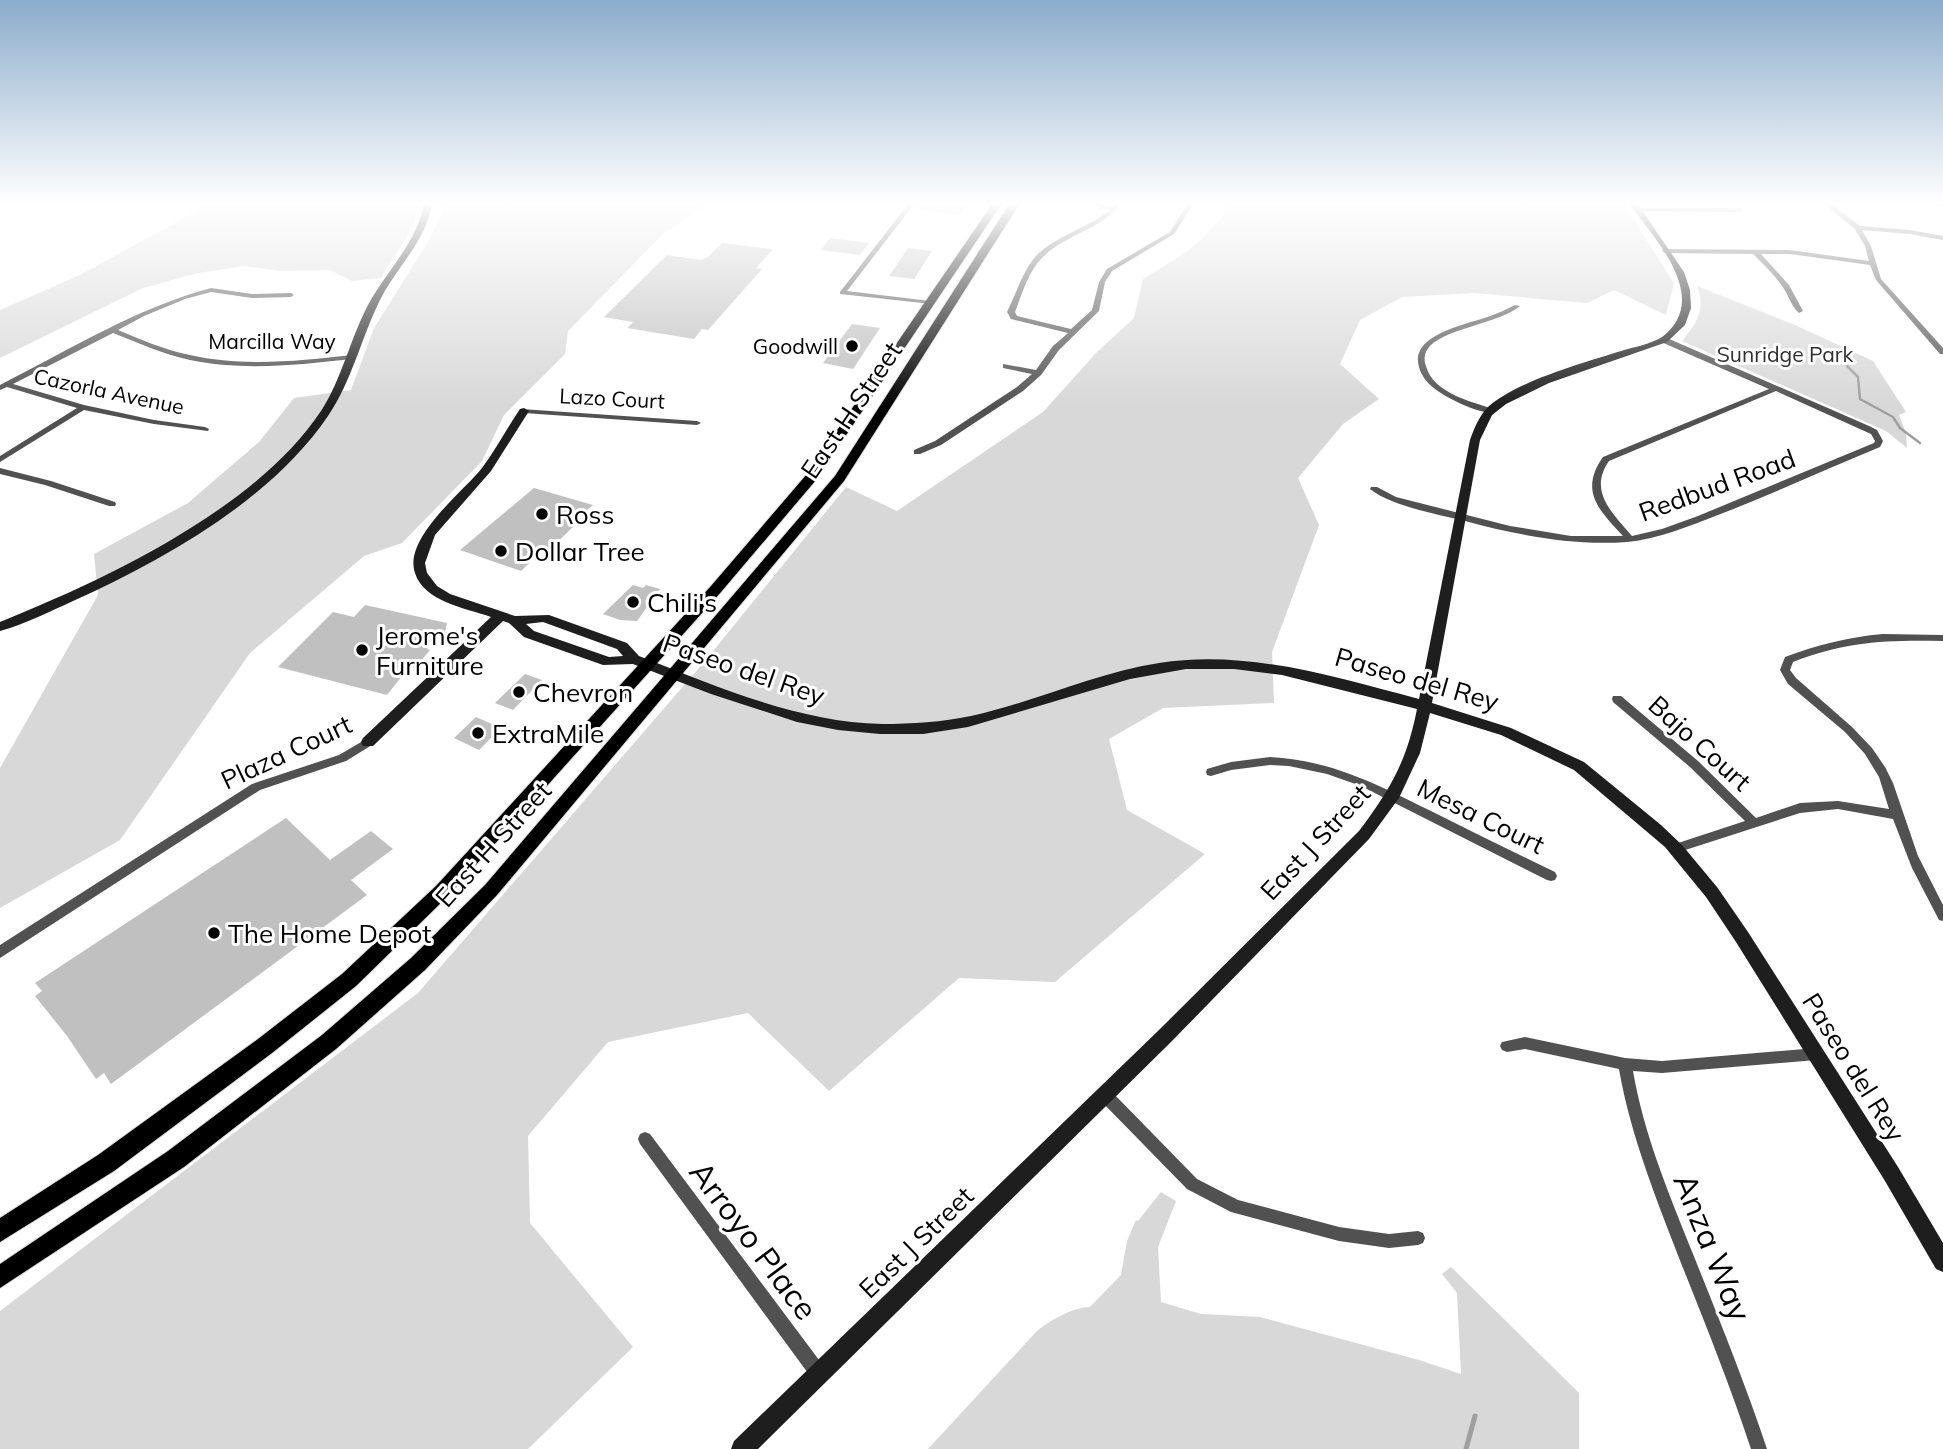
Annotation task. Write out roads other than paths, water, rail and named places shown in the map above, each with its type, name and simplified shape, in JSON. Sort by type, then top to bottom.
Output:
[{"type":"main road","name":"East H Street","points":[[0,1231],[106,1163],[349,980],[442,891],[640,662],[812,477],[952,271]]},
{"type":"main road","name":"East H Street","points":[[0,1277],[176,1159],[330,1042],[418,964],[491,890],[840,478],[973,271]]},
{"type":"main road","points":[[930,303],[939,308],[932,326],[937,329]]},
{"type":"street","points":[[0,626],[106,579],[166,547],[259,482],[323,416],[340,388],[377,296],[395,271]]},
{"type":"street","points":[[859,271],[842,293],[930,303]]},
{"type":"street","points":[[1032,271],[1011,312],[1014,317],[1073,332]]},
{"type":"street","points":[[917,452],[938,443],[1016,393],[1038,373],[1056,348],[1095,311],[1102,282],[1109,271]]},
{"type":"street","points":[[1517,306],[1498,318],[1435,337],[1425,345],[1421,353],[1422,368],[1434,384],[1456,398],[1490,411],[1524,390],[1664,340],[1681,324],[1689,303],[1685,282],[1678,271]]},
{"type":"street","points":[[1775,271],[1793,294],[1799,311]]},
{"type":"street","points":[[1875,271],[1878,279],[1943,352]]},
{"type":"street","points":[[3,387],[156,308],[211,290],[252,296],[291,295]]},
{"type":"street","name":"Marcilla Way","points":[[112,330],[167,352],[212,360],[240,363],[352,357]]},
{"type":"street","points":[[1664,340],[1775,389]]},
{"type":"street","points":[[1006,366],[1038,373]]},
{"type":"street","name":"Cazorla Avenue","points":[[3,387],[155,422],[205,429]]},
{"type":"street","points":[[1630,539],[1604,508],[1597,495],[1596,476],[1606,459],[1775,389]]},
{"type":"street","name":"Redbud Road","points":[[1374,489],[1393,499],[1561,538],[1603,541],[1630,539],[1666,532],[1877,444],[1878,436],[1866,428],[1775,389]]},
{"type":"street","points":[[0,460],[83,407]]},
{"type":"street","name":"Paseo del Rey","points":[[524,411],[487,470],[430,533],[419,562],[421,574],[439,593],[508,618],[529,634],[608,662],[640,662]]},
{"type":"street","name":"Lazo Court","points":[[524,411],[697,423]]},
{"type":"street","name":"East J Street","points":[[741,1449],[1105,1095],[1364,835],[1392,798],[1413,752],[1426,706],[1475,440],[1490,411]]},
{"type":"street","points":[[0,471],[48,483],[111,504]]},
{"type":"street","name":"Paseo del Rey","points":[[508,618],[544,618],[622,646],[640,662],[674,675],[794,717],[827,725],[878,730],[918,729],[969,722],[1136,672],[1187,664],[1241,664],[1285,670],[1426,706],[1514,735],[1581,767],[1676,848],[1727,916],[1917,1215],[1943,1262]]},
{"type":"street","name":"Plaza Court","points":[[0,952],[256,787],[269,780],[340,758],[368,742],[508,618]]},
{"type":"street","points":[[1943,638],[1871,636],[1838,641],[1789,660],[1785,670],[1792,681],[1871,753],[1886,778],[1897,815],[1925,887],[1943,916]]},
{"type":"street","name":"Bajo Court","points":[[1617,699],[1694,764],[1752,821]]},
{"type":"street","name":"Mesa Court","points":[[1211,772],[1229,765],[1255,761],[1308,764],[1354,779],[1551,876]]},
{"type":"street","points":[[1676,848],[1752,821],[1800,808],[1838,806],[1897,815]]},
{"type":"street","points":[[1507,1046],[1525,1043],[1625,1064],[1662,1067],[1816,1054]]},
{"type":"street","name":"Anza Way","points":[[1625,1064],[1643,1148],[1737,1385],[1759,1449]]},
{"type":"street","points":[[1105,1095],[1192,1184],[1236,1207],[1339,1234],[1389,1241],[1418,1238]]},
{"type":"street","name":"Arroyo Place","points":[[645,1139],[819,1374]]},
{"type":"waterway","points":[[1847,366],[1858,377],[1860,399],[1893,417],[1900,428],[1920,443]]},
{"type":"waterway","points":[[1466,1449],[1475,1416]]},
{"type":"place","name":"Goodwill","points":[[852,346]]},
{"type":"place","name":"Ross","points":[[542,514]]},
{"type":"place","name":"Dollar Tree","points":[[501,551]]},
{"type":"place","name":"Chili's","points":[[633,602]]},
{"type":"place","name":"Jerome's Furniture","points":[[362,650]]},
{"type":"place","name":"Chevron","points":[[519,692]]},
{"type":"place","name":"ExtraMile","points":[[478,733]]},
{"type":"place","name":"The Home Depot","points":[[214,933]]},
{"type":"park label","name":"Sunridge Park","points":[[1785,354]]}]
